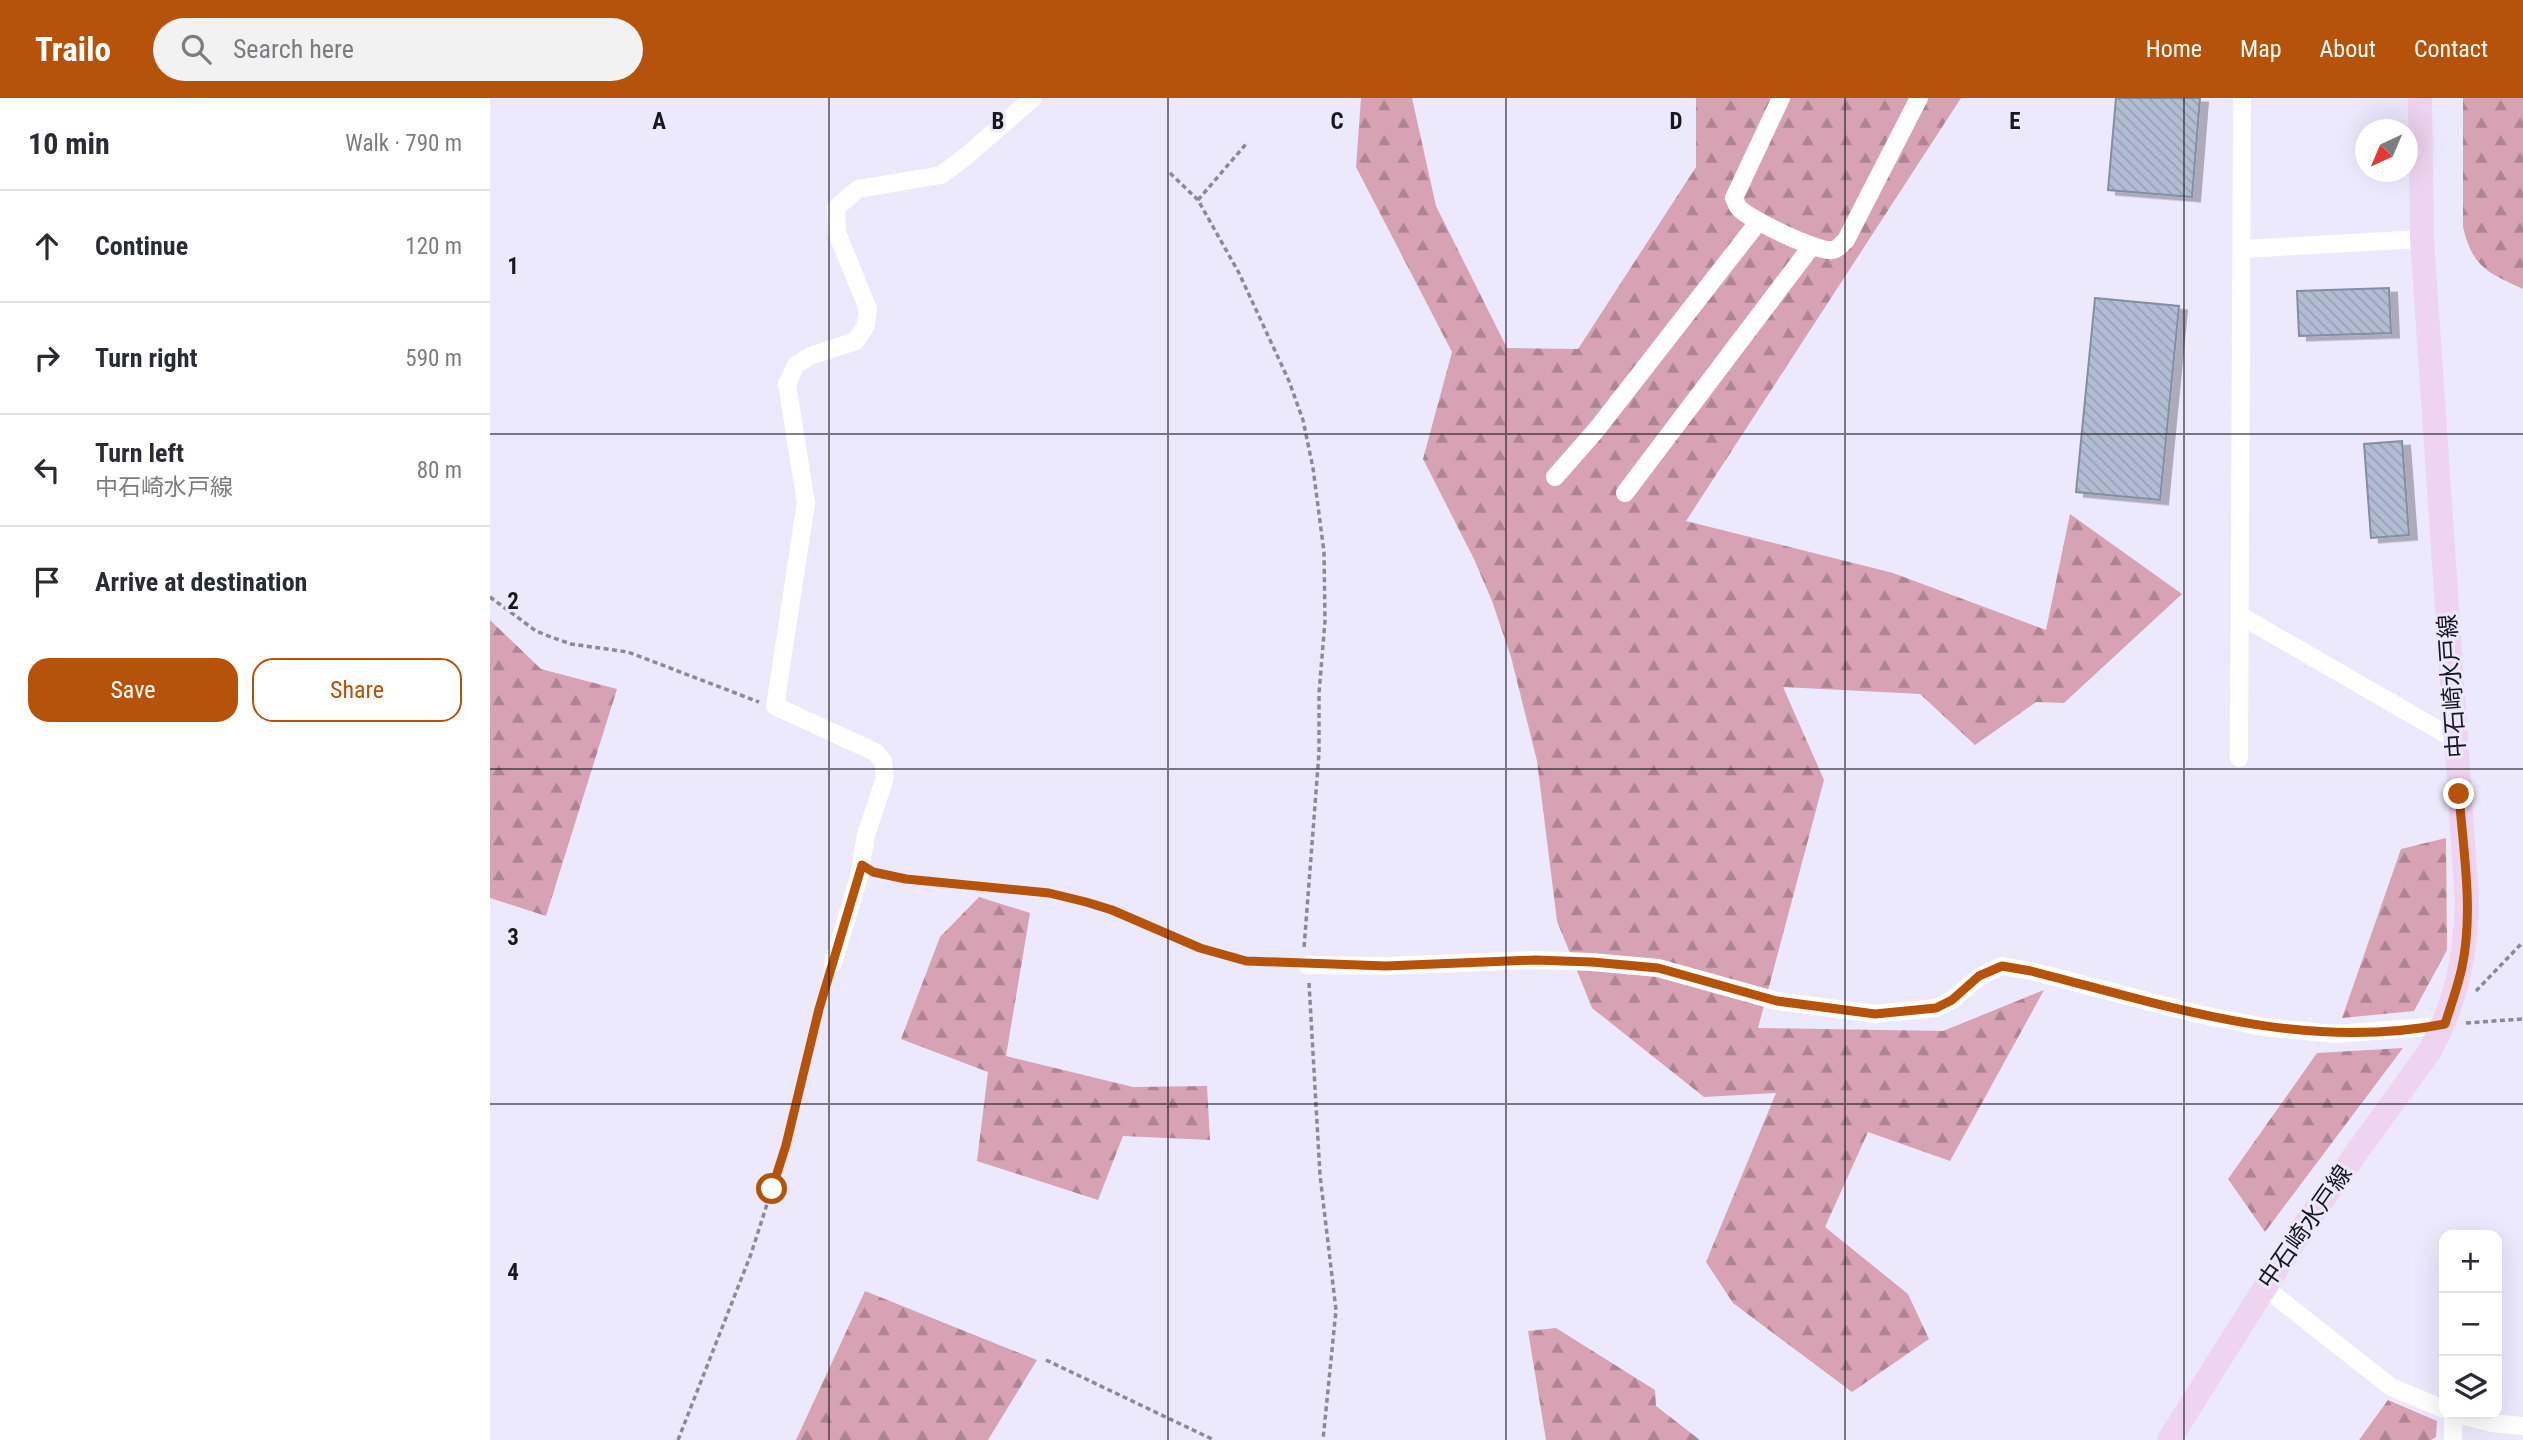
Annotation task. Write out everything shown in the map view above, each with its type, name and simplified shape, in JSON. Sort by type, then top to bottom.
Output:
[{"type":"main road","name":"中石崎水戸線","points":[[2169,1440],[2302,1227],[2417,1070],[2445,1024],[2462,966],[2467,902],[2422,239],[2420,98]]},
{"type":"street","points":[[832,963],[862,865],[866,835],[885,778],[883,761],[875,752],[775,706],[806,502],[787,384],[796,365],[810,356],[856,341],[866,325],[869,309],[837,233],[836,208],[858,189],[941,175],[1034,98]]},
{"type":"street","points":[[1781,98],[1734,198],[1739,208],[1759,221],[1811,247],[1825,250],[1836,250],[1846,240],[1919,98]]},
{"type":"street","points":[[2239,758],[2242,98]]},
{"type":"street","points":[[1555,477],[1597,429],[1759,221]]},
{"type":"street","points":[[2243,248],[2422,239]]},
{"type":"street","points":[[1625,493],[1811,247]]},
{"type":"street","points":[[2241,616],[2456,740]]},
{"type":"street","points":[[1308,965],[1386,966],[1535,960],[1592,962],[1658,968],[1777,1001],[1875,1014],[1936,1008],[1952,1000],[1979,976],[2002,966],[2198,1014],[2264,1027],[2334,1034],[2445,1024]]},
{"type":"street","points":[[2264,1287],[2391,1387],[2439,1407]]},
{"type":"street","points":[[2453,1440],[2454,1419]]},
{"type":"street","points":[[2475,1419],[2523,1426]]},
{"type":"path","points":[[1198,200],[1246,144]]},
{"type":"path","points":[[1170,173],[1198,200],[1239,273],[1289,381],[1303,420],[1324,552],[1325,621],[1319,752],[1304,950],[1308,965],[1320,1175],[1336,1310],[1323,1440]]},
{"type":"path","points":[[490,597],[536,631],[551,637],[628,652],[775,706]]},
{"type":"path","points":[[862,865],[873,872],[906,879],[1049,893],[1112,910],[1227,958],[1308,965]]},
{"type":"path","points":[[2452,1000],[2477,991],[2523,942]]},
{"type":"path","points":[[678,1440],[755,1242],[786,1145],[832,963]]},
{"type":"path","points":[[2445,1024],[2523,1019]]},
{"type":"path","points":[[1046,1360],[1214,1440]]},
{"type":"green space","points":[[1361,98],[1412,98],[1436,206],[1507,348],[1578,349],[1696,167],[1696,98],[1961,98],[1686,521],[1893,573],[2046,630],[2070,514],[2182,594],[2064,703],[2036,702],[1975,745],[1920,694],[1783,687],[1824,780],[1758,1028],[1943,1031],[2044,990],[1950,1161],[1868,1132],[1825,1227],[1908,1294],[1929,1339],[1852,1392],[1733,1303],[1706,1262],[1776,1093],[1704,1097],[1592,1008],[1557,921],[1537,761],[1511,657],[1474,559],[1423,459],[1452,352],[1356,167]]},
{"type":"green space","points":[[2463,98],[2523,98],[2523,289],[2483,267],[2467,241],[2463,227]]},
{"type":"green space","points":[[490,620],[541,669],[617,689],[546,916],[490,898]]},
{"type":"green space","points":[[2446,838],[2447,950],[2414,1011],[2342,1018],[2401,849]]},
{"type":"green space","points":[[979,897],[1030,913],[1006,1056],[1133,1087],[1207,1086],[1210,1140],[1123,1136],[1098,1200],[977,1161],[988,1072],[901,1039],[940,937]]},
{"type":"green space","points":[[2403,1048],[2265,1232],[2228,1179],[2317,1053]]},
{"type":"green space","points":[[865,1291],[1037,1360],[988,1440],[796,1440]]},
{"type":"green space","points":[[1556,1328],[1655,1390],[1656,1406],[1700,1440],[1546,1440],[1528,1331]]},
{"type":"green space","points":[[2388,1400],[2437,1421],[2436,1437],[2431,1440],[2359,1440]]},
{"type":"building","points":[[2116,98],[2200,98],[2192,197],[2108,190]]},
{"type":"building","points":[[2389,288],[2391,333],[2299,336],[2297,291]]},
{"type":"building","points":[[2095,298],[2179,306],[2160,500],[2076,492]]},
{"type":"building","points":[[2402,441],[2409,535],[2371,538],[2364,444]]},
{"type":"route","points":[[772,1189],[786,1145],[819,1009],[862,865],[887,876],[1049,893],[1086,902],[1112,910],[1227,958],[1246,961],[1386,966],[1535,960],[1592,962],[1658,968],[1777,1001],[1875,1014],[1936,1008],[1952,1000],[1979,976],[2002,966],[2242,1023],[2302,1032],[2363,1033],[2445,1024],[2462,966],[2466,931],[2467,902],[2459,794]]}]
